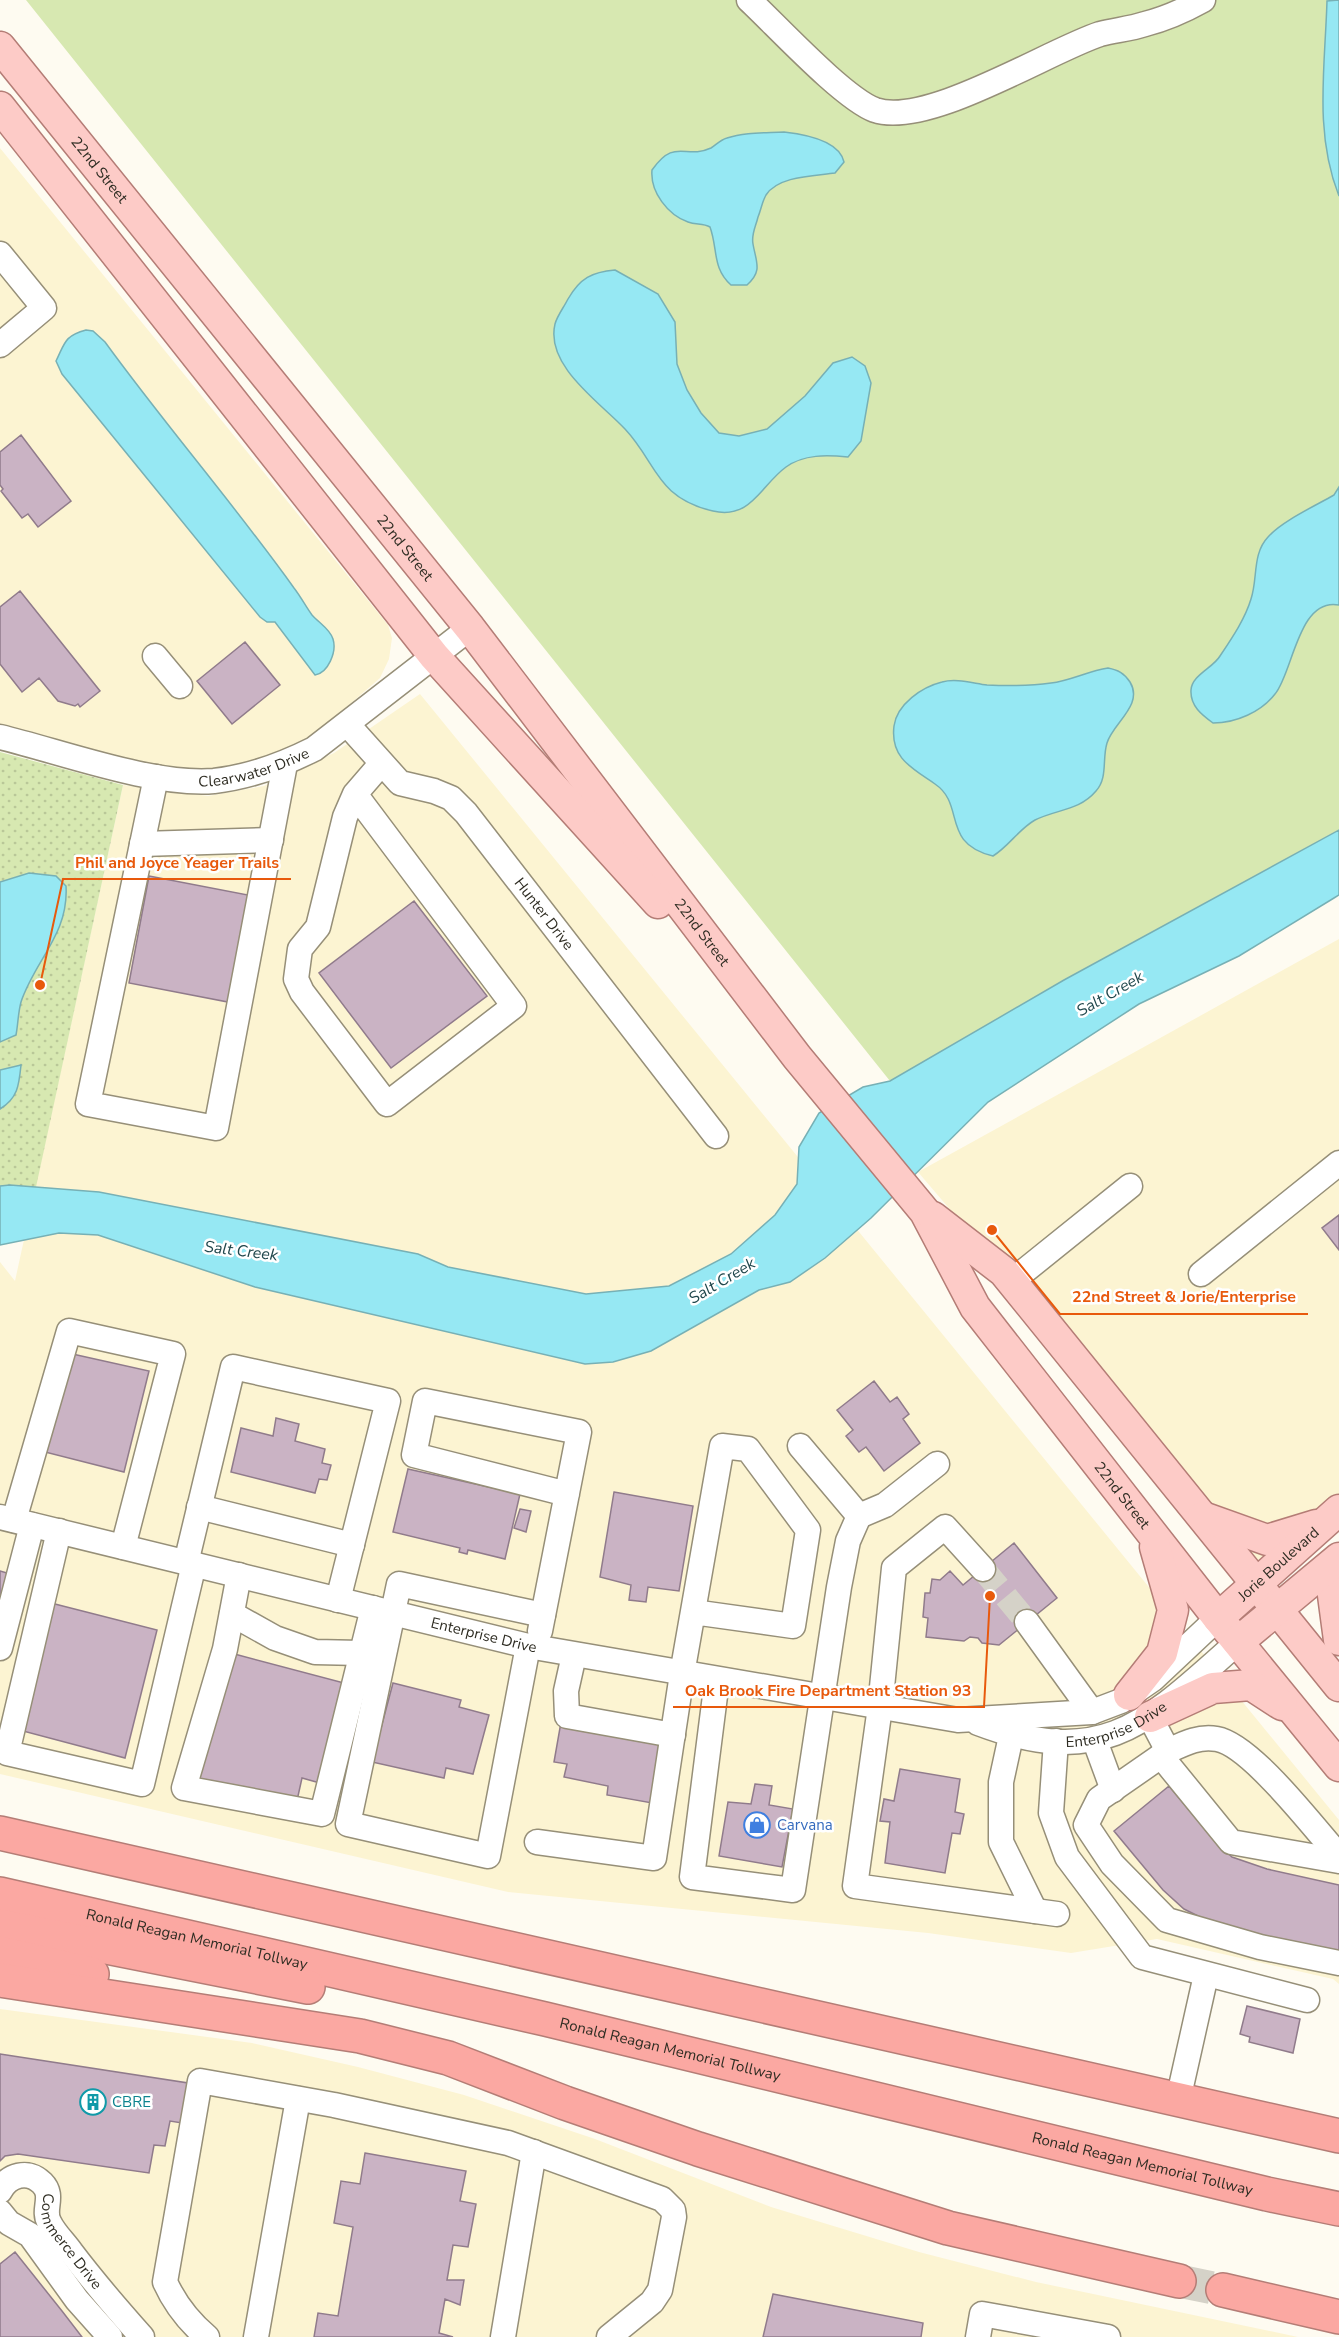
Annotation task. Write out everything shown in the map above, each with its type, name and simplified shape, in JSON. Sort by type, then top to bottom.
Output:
[{"type":"highway","points":[[0,1833],[1339,2136]]},
{"type":"highway","name":"Ronald Reagan Memorial Tollway","points":[[0,1894],[440,1995],[1267,2194],[1339,2209]]},
{"type":"highway","points":[[0,1926],[366,1998],[440,1995]]},
{"type":"highway","points":[[0,1953],[448,2058],[565,2103],[698,2149],[948,2228],[1179,2281]]},
{"type":"highway","points":[[0,1980],[360,2036]]},
{"type":"highway","points":[[1223,2290],[1339,2317]]},
{"type":"main road","name":"22nd Street","points":[[4,48],[470,628],[798,1057],[925,1212],[975,1307],[1218,1617],[1339,1766]]},
{"type":"main road","name":"22nd Street","points":[[0,107],[434,656],[798,1057]]},
{"type":"main road","name":"22nd Street","points":[[925,1212],[1004,1272],[1012,1281],[1339,1686]]},
{"type":"main road","points":[[1203,1517],[1267,1540],[1332,1516]]},
{"type":"main road","name":"Jorie Boulevard","points":[[1218,1617],[1258,1585],[1332,1516]]},
{"type":"main road","points":[[1129,1695],[1162,1653],[1173,1610],[1151,1532]]},
{"type":"main road","points":[[1238,1642],[1339,1558]]},
{"type":"main road","points":[[1339,1566],[1331,1580],[1339,1640]]},
{"type":"main road","points":[[1150,1717],[1213,1688],[1251,1685],[1297,1715]]},
{"type":"street","points":[[749,0],[847,92],[877,110],[891,112],[915,110],[964,95],[1085,40],[1145,24],[1203,0]]},
{"type":"street","points":[[0,254],[44,308],[0,345]]},
{"type":"street","name":"Clearwater Drive","points":[[0,737],[156,777],[182,781],[214,781],[248,775],[285,764],[314,749],[348,725],[470,628]]},
{"type":"street","points":[[156,656],[180,686]]},
{"type":"street","name":"Hunter Drive","points":[[348,725],[400,783],[434,791],[451,798],[466,813],[716,1136]]},
{"type":"street","points":[[156,777],[88,1104],[216,1128],[285,764]]},
{"type":"street","points":[[355,794],[514,1006],[387,1104],[302,992],[296,979],[300,949],[318,927],[334,854],[355,794],[381,764]]},
{"type":"street","points":[[142,844],[271,840]]},
{"type":"street","points":[[1201,1274],[1339,1163]]},
{"type":"street","points":[[1012,1281],[1130,1186]]},
{"type":"street","points":[[0,1648],[15,1521],[69,1331],[173,1354],[123,1547]]},
{"type":"street","points":[[59,1532],[7,1753],[142,1784],[190,1563],[199,1507],[233,1367],[388,1401],[338,1600]]},
{"type":"street","points":[[383,1610],[348,1824],[488,1856],[532,1647],[543,1616],[567,1494],[579,1432],[424,1401],[414,1455],[567,1494]]},
{"type":"street","points":[[537,1842],[654,1858],[682,1674],[693,1612],[723,1446],[748,1449],[808,1530],[793,1626],[693,1612]]},
{"type":"street","points":[[800,1446],[859,1516]]},
{"type":"street","points":[[717,1680],[692,1877],[793,1890],[820,1697],[848,1541],[859,1516],[885,1505],[937,1464]]},
{"type":"street","points":[[199,1507],[352,1545]]},
{"type":"street","name":"Enterprise Drive","points":[[15,1521],[532,1647],[717,1680],[973,1721],[1092,1712],[1129,1695],[1153,1679],[1218,1617]]},
{"type":"street","points":[[982,1569],[945,1527],[894,1568],[880,1707],[855,1886],[1046,1912],[1001,1842],[1002,1782],[1011,1736]]},
{"type":"street","points":[[239,1575],[225,1649],[184,1788],[322,1814],[362,1653],[383,1610],[399,1584],[543,1616]]},
{"type":"street","points":[[232,1614],[275,1638],[315,1652],[362,1653]]},
{"type":"street","points":[[1027,1622],[1092,1712]]},
{"type":"street","name":"Enterprise Drive","points":[[973,1721],[1011,1736],[1056,1741],[1095,1741],[1123,1732],[1150,1717],[1238,1642]]},
{"type":"street","points":[[574,1655],[566,1691],[567,1716],[673,1735]]},
{"type":"street","points":[[1150,1717],[1165,1754],[1231,1842],[1339,1861]]},
{"type":"street","points":[[1339,1856],[1247,1754],[1219,1739],[1194,1738],[1165,1754],[1099,1799],[1086,1825],[1112,1864],[1167,1920],[1260,1947],[1339,1963]]},
{"type":"street","points":[[1056,1741],[1051,1813],[1067,1857],[1142,1957],[1307,2000]]},
{"type":"street","points":[[1095,1741],[1113,1790]]},
{"type":"street","points":[[1178,2100],[1206,1975]]},
{"type":"street","points":[[207,2337],[190,2323],[171,2296],[165,2282],[200,2081],[508,2143],[662,2199],[673,2210],[674,2217],[660,2290],[652,2302],[609,2337]]},
{"type":"street","points":[[256,2337],[298,2099]]},
{"type":"street","points":[[503,2337],[534,2152]]},
{"type":"street","name":"Commerce Drive","points":[[0,2191],[16,2175],[34,2178],[47,2190],[49,2207],[46,2215],[95,2284],[142,2337]]},
{"type":"street","points":[[5,2219],[34,2226],[46,2215]]},
{"type":"street","name":"Commerce Drive","points":[[5,2219],[30,2235],[77,2300],[110,2337]]},
{"type":"street","points":[[77,2300],[95,2284]]},
{"type":"street","points":[[978,2337],[982,2314],[1108,2337]]},
{"type":"shaded area","points":[[0,148],[388,625],[392,638],[389,659],[380,678],[311,738],[260,761],[206,772],[135,763],[0,725]]},
{"type":"shaded area","points":[[420,694],[1339,1820],[1339,1984],[1333,1979],[1157,1939],[1071,1953],[928,1933],[508,1892],[0,1774],[0,1262],[15,1281],[123,785],[208,796],[264,786],[334,753]]},
{"type":"shaded area","points":[[1339,939],[1339,1496],[1253,1564],[918,1172]]},
{"type":"shaded area","points":[[0,2009],[252,2043],[358,2067],[464,2095],[595,2139],[771,2207],[919,2252],[1036,2282],[1298,2337],[0,2337]]},
{"type":"green space","points":[[26,0],[1339,0],[1339,830],[1064,980],[890,1081]]},
{"type":"green space","points":[[0,752],[123,785],[36,1187],[0,1186]]},
{"type":"water","points":[[1339,0],[1339,196],[1326,148],[1323,76],[1327,1]]},
{"type":"water","points":[[784,132],[800,134],[828,143],[841,154],[844,162],[835,173],[788,180],[766,195],[753,233],[757,271],[747,285],[731,285],[718,265],[710,227],[681,219],[667,208],[657,194],[652,170],[667,154],[680,151],[702,151],[720,141],[740,135]]},
{"type":"water","points":[[615,270],[658,294],[675,322],[677,364],[687,390],[701,413],[719,433],[739,436],[767,429],[805,396],[833,363],[852,357],[865,366],[871,383],[861,441],[848,457],[816,456],[793,463],[777,474],[746,506],[737,510],[713,511],[694,505],[680,497],[660,478],[625,429],[577,382],[566,369],[558,354],[554,340],[555,324],[577,286],[587,277]]},
{"type":"water","points":[[86,330],[93,331],[105,342],[297,591],[312,615],[329,632],[333,639],[334,650],[327,666],[320,673],[315,675],[275,622],[267,622],[260,617],[62,374],[56,361],[64,345],[73,335]]},
{"type":"water","points":[[1339,487],[1339,605],[1325,606],[1314,613],[1305,624],[1281,684],[1263,706],[1239,719],[1213,723],[1192,701],[1192,685],[1217,660],[1242,621],[1251,599],[1257,559],[1263,544],[1282,525],[1334,495]]},
{"type":"water","points":[[1108,668],[1120,672],[1128,679],[1133,690],[1133,698],[1126,714],[1107,743],[1100,786],[1082,802],[1035,820],[993,856],[977,850],[966,842],[944,793],[904,761],[895,746],[894,726],[900,711],[919,692],[934,684],[953,680],[987,685],[1043,684]]},
{"type":"water","name":"Salt Creek","points":[[1339,830],[1339,895],[1239,956],[1139,1004],[988,1102],[871,1218],[825,1258],[790,1282],[759,1290],[651,1351],[613,1362],[585,1364],[255,1287],[98,1235],[59,1233],[0,1245],[0,1186],[10,1185],[99,1192],[418,1254],[448,1267],[586,1294],[669,1286],[731,1254],[775,1215],[797,1184],[799,1147],[819,1113],[863,1087],[890,1081],[1064,980]]},
{"type":"water","points":[[29,873],[56,876],[66,886],[66,903],[57,933],[34,973],[21,1002],[16,1035],[0,1042],[0,882]]},
{"type":"water","points":[[21,1065],[14,1096],[0,1109],[0,1070]]},
{"type":"building","points":[[21,435],[71,501],[38,527],[28,514],[22,518],[1,491],[3,489],[0,485],[0,452]]},
{"type":"building","points":[[20,591],[100,691],[80,707],[78,704],[75,706],[58,701],[39,678],[22,692],[0,664],[0,607]]},
{"type":"building","points":[[245,642],[280,685],[232,724],[197,681]]},
{"type":"building","points":[[149,876],[248,895],[228,1002],[129,983]]},
{"type":"building","points":[[414,901],[487,996],[391,1068],[319,973]]},
{"type":"building","points":[[1339,1215],[1339,1250],[1322,1228]]},
{"type":"building","points":[[68,1353],[149,1371],[124,1472],[45,1452]]},
{"type":"building","points":[[874,1381],[890,1402],[897,1397],[909,1414],[903,1419],[920,1443],[884,1471],[866,1447],[859,1452],[846,1436],[853,1430],[837,1410]]},
{"type":"building","points":[[276,1418],[299,1424],[295,1441],[325,1449],[322,1463],[331,1465],[327,1480],[319,1479],[315,1493],[231,1472],[241,1428],[273,1436]]},
{"type":"building","points":[[408,1469],[520,1494],[505,1559],[468,1550],[467,1554],[459,1552],[460,1548],[393,1532]]},
{"type":"building","points":[[614,1492],[693,1506],[679,1591],[648,1587],[646,1602],[629,1600],[631,1585],[600,1577]]},
{"type":"building","points":[[520,1509],[531,1511],[526,1532],[514,1528]]},
{"type":"building","points":[[1014,1543],[1057,1598],[999,1645],[982,1643],[978,1638],[970,1637],[964,1641],[926,1637],[928,1618],[923,1617],[925,1593],[930,1593],[932,1579],[940,1580],[950,1571],[963,1585]]},
{"type":"building","points":[[0,1571],[7,1573],[0,1603]]},
{"type":"building","points":[[51,1603],[157,1630],[125,1758],[23,1731]]},
{"type":"building","points":[[227,1652],[344,1683],[320,1783],[302,1778],[296,1805],[199,1781]]},
{"type":"building","points":[[393,1683],[461,1700],[459,1707],[489,1715],[473,1774],[446,1768],[444,1778],[372,1762]]},
{"type":"building","points":[[561,1722],[662,1740],[652,1803],[607,1795],[608,1786],[564,1777],[567,1764],[554,1762]]},
{"type":"building","points":[[900,1769],[960,1779],[955,1812],[964,1814],[960,1834],[952,1833],[945,1873],[885,1863],[890,1822],[880,1821],[884,1799],[894,1801]]},
{"type":"building","name":"Carvana","points":[[755,1784],[772,1786],[769,1805],[793,1809],[782,1867],[719,1856],[728,1802],[751,1804]]},
{"type":"building","points":[[1169,1786],[1214,1840],[1232,1857],[1267,1869],[1339,1885],[1339,1955],[1212,1923],[1184,1909],[1163,1890],[1114,1831]]},
{"type":"building","points":[[1247,2006],[1300,2019],[1293,2053],[1249,2042],[1250,2037],[1240,2034]]},
{"type":"building","name":"CBRE","points":[[0,2054],[188,2083],[182,2123],[170,2121],[165,2146],[154,2145],[149,2173],[18,2154],[5,2156],[0,2161]]},
{"type":"building","points":[[365,2153],[466,2171],[460,2201],[476,2204],[468,2247],[453,2245],[447,2280],[464,2280],[460,2305],[445,2299],[439,2333],[453,2337],[314,2337],[318,2313],[338,2316],[353,2227],[334,2223],[341,2181],[360,2184]]},
{"type":"building","points":[[15,2252],[82,2337],[0,2337],[0,2264]]},
{"type":"building","points":[[773,2294],[923,2323],[921,2337],[763,2337]]},
{"type":"tunnel","points":[[983,1569],[1027,1622]]},
{"type":"tunnel","points":[[1179,2281],[1223,2290]]},
{"type":"place","name":"Phil and Joyce Yeager Trails","points":[[40,985]]},
{"type":"place","name":"22nd Street & Jorie/Enterprise","points":[[992,1230]]},
{"type":"place","name":"Oak Brook Fire Department Station 93","points":[[990,1596]]},
{"type":"place","name":"Carvana","points":[[757,1825]]},
{"type":"place","name":"CBRE","points":[[93,2102]]}]
